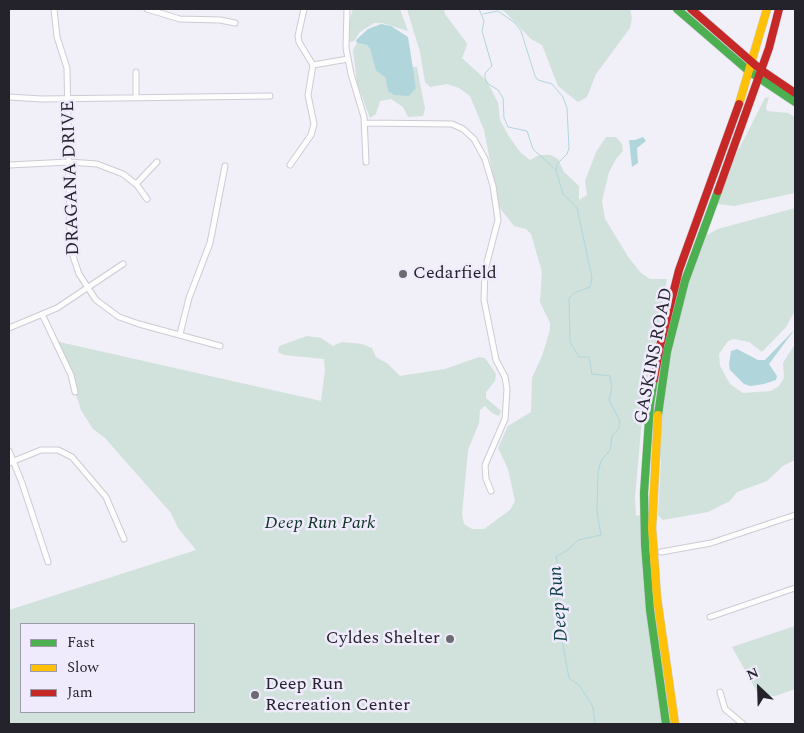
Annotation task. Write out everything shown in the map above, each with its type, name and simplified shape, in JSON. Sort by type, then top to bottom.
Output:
[{"type":"main road","points":[[677,9],[750,72],[760,74],[795,93]]},
{"type":"main road","points":[[691,9],[753,63],[760,74],[795,102]]},
{"type":"main road","name":"GASKINS ROAD","points":[[666,724],[650,610],[645,544],[644,485],[650,405],[660,346],[679,270],[750,72],[767,9]]},
{"type":"main road","name":"GASKINS ROAD","points":[[674,724],[654,551],[653,479],[660,397],[667,352],[685,281],[760,74],[779,9]]},
{"type":"street","name":"DRAGANA DRIVE","points":[[54,9],[57,37],[66,61],[71,247],[76,267],[87,288],[103,306],[119,317],[220,346]]},
{"type":"street","points":[[147,9],[180,19],[220,20],[235,23]]},
{"type":"street","points":[[290,165],[313,130],[314,119],[308,95],[313,66],[299,42],[304,9]]},
{"type":"street","points":[[348,9],[345,29],[348,59],[365,124],[366,162]]},
{"type":"street","points":[[313,66],[348,59]]},
{"type":"street","points":[[136,72],[136,97]]},
{"type":"street","points":[[9,97],[270,96]]},
{"type":"street","points":[[365,124],[452,124],[463,129],[474,139],[485,159],[493,186],[498,220],[485,270],[484,297],[496,360],[508,389],[505,419],[485,465],[486,479],[491,491]]},
{"type":"street","points":[[9,165],[69,162],[93,163],[106,166],[136,184],[147,199]]},
{"type":"street","points":[[136,184],[156,162]]},
{"type":"street","points":[[180,334],[189,298],[210,243],[225,166]]},
{"type":"street","points":[[9,328],[42,314],[87,288],[123,264]]},
{"type":"street","points":[[42,314],[71,375],[75,392]]},
{"type":"street","points":[[11,462],[34,452],[49,449],[72,457],[106,497],[124,539]]},
{"type":"street","points":[[9,450],[11,462],[48,562]]},
{"type":"street","points":[[662,552],[728,538],[795,514]]},
{"type":"street","points":[[710,617],[795,588]]},
{"type":"street","points":[[720,692],[725,709],[743,724]]},
{"type":"green space","points":[[353,9],[400,9],[408,31],[382,23],[374,23],[360,32],[354,41],[350,42],[349,24]]},
{"type":"green space","name":"Deep Run Park","points":[[407,9],[444,9],[445,14],[466,42],[467,45],[462,58],[487,81],[498,103],[500,120],[520,152],[530,160],[539,155],[551,155],[558,159],[564,172],[579,186],[579,200],[587,195],[585,181],[596,152],[606,137],[616,137],[622,144],[623,151],[609,172],[602,201],[605,219],[629,258],[641,273],[650,279],[667,279],[663,302],[659,312],[660,325],[644,395],[635,498],[636,516],[640,515],[643,579],[662,724],[9,724],[9,610],[196,550],[178,528],[171,513],[105,438],[93,429],[81,410],[64,357],[55,341],[321,401],[325,370],[324,359],[284,355],[278,352],[279,346],[307,336],[321,338],[333,346],[342,342],[362,344],[372,348],[376,357],[388,364],[400,376],[445,369],[479,357],[485,358],[496,374],[495,381],[486,392],[486,398],[501,411],[499,416],[492,413],[485,406],[480,410],[479,423],[468,450],[462,514],[464,524],[472,529],[484,529],[510,510],[515,501],[508,469],[498,448],[508,426],[531,412],[532,378],[542,356],[550,330],[550,323],[540,302],[542,272],[531,234],[526,229],[514,226],[499,207],[484,130],[470,96],[459,88],[447,84],[430,87],[425,82],[420,52]]},
{"type":"green space","points":[[497,9],[630,9],[632,18],[630,28],[596,74],[587,97],[578,102],[558,86],[542,45],[531,39],[504,11]]},
{"type":"green space","points":[[357,43],[367,45],[370,49],[376,71],[385,77],[388,91],[416,88],[412,67],[417,67],[425,109],[423,116],[408,117],[403,107],[391,99],[380,101],[376,114],[370,118],[357,83],[353,50]]},
{"type":"green space","points":[[769,97],[767,111],[788,113],[795,117],[795,193],[734,206],[718,204],[724,178],[765,98]]},
{"type":"green space","points":[[795,208],[795,311],[786,327],[762,352],[749,342],[734,339],[728,341],[719,354],[720,366],[730,384],[743,393],[771,391],[779,386],[784,378],[783,363],[795,344],[795,460],[783,466],[767,481],[737,492],[730,501],[708,512],[663,520],[658,515],[661,461],[658,446],[667,369],[690,276],[705,236],[718,229]]},
{"type":"green space","points":[[795,626],[795,689],[775,696],[759,695],[732,647]]},
{"type":"water","points":[[381,24],[391,26],[408,37],[416,88],[409,96],[394,95],[388,91],[385,77],[376,71],[370,49],[367,45],[357,43],[356,40],[368,29]]},
{"type":"water","points":[[643,137],[646,141],[637,148],[638,163],[632,167],[629,140]]},
{"type":"water","points":[[795,329],[769,364],[777,376],[776,380],[750,386],[744,384],[730,370],[731,351],[737,349],[758,360],[765,360]]},
{"type":"waterway","name":"Deep Run","points":[[479,9],[484,21],[482,31],[492,66],[485,73],[485,77],[487,83],[498,90],[503,98],[504,118],[508,127],[527,131],[533,149],[556,170],[563,194],[577,208],[592,278],[590,287],[574,293],[569,298],[570,342],[579,357],[589,357],[592,374],[610,376],[612,387],[609,400],[620,421],[619,428],[612,436],[610,450],[601,461],[598,472],[597,512],[601,535],[578,540],[569,549],[556,557],[561,576],[557,595],[559,624],[569,678],[580,686],[593,707],[595,724]]},
{"type":"waterway","name":"Deep Run","points":[[483,14],[498,11],[515,23],[521,31],[535,76],[538,80],[552,84],[563,97],[567,108],[569,148],[567,154],[557,164],[556,170]]},
{"type":"traffic: fast","points":[[677,9],[750,72],[795,102]]},
{"type":"traffic: fast","points":[[658,415],[667,352],[685,281],[718,191]]},
{"type":"traffic: fast","points":[[654,379],[650,405],[644,493],[645,544],[650,610],[666,724]]},
{"type":"traffic: slow","points":[[739,104],[767,9]]},
{"type":"traffic: slow","points":[[658,415],[652,528],[657,598],[675,724]]},
{"type":"traffic: jam","points":[[691,9],[761,70],[795,93]]},
{"type":"traffic: jam","points":[[718,191],[769,48],[779,9]]},
{"type":"traffic: jam","points":[[654,379],[660,346],[679,270],[739,104]]},
{"type":"place","name":"Cedarfield","points":[[403,274]]},
{"type":"place","name":"Cyldes Shelter","points":[[450,639]]},
{"type":"place","name":"Deep Run Recreation Center","points":[[255,695]]}]
